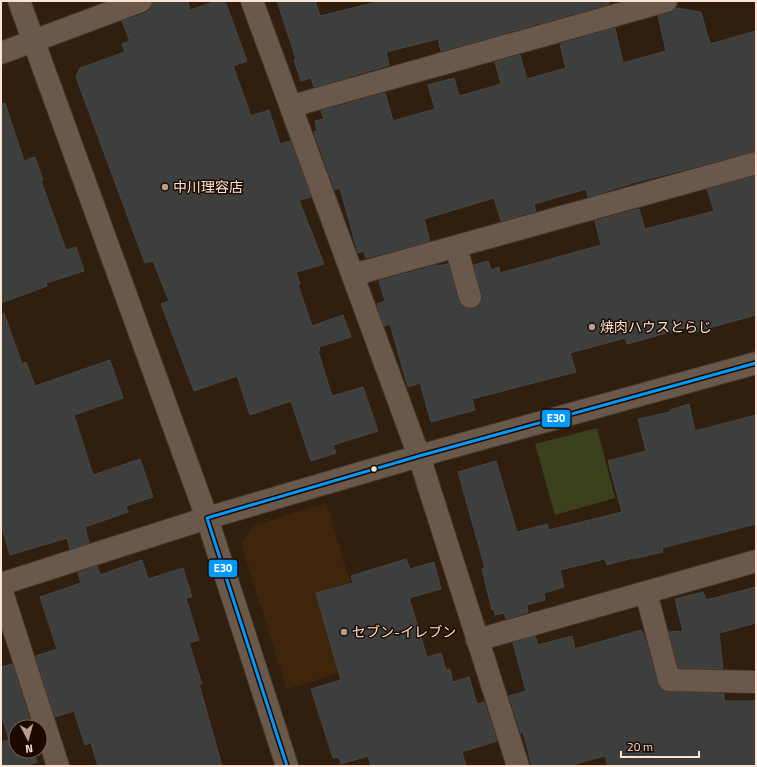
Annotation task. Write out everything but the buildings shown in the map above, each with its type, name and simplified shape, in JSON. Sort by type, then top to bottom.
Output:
[{"type":"street","points":[[19,1],[207,518],[287,766]]},
{"type":"street","points":[[1,53],[141,1]]},
{"type":"street","points":[[252,1],[292,106],[419,456],[518,766]]},
{"type":"street","points":[[292,106],[666,1]]},
{"type":"street","points":[[353,275],[756,163]]},
{"type":"street","points":[[456,247],[470,297]]},
{"type":"street","points":[[1,584],[207,518],[419,456],[756,363]]},
{"type":"street","points":[[477,640],[756,561]]},
{"type":"street","points":[[1,589],[58,766]]},
{"type":"street","points":[[646,592],[670,680],[756,682]]},
{"type":"shaded area","points":[[326,503],[375,662],[287,689],[242,548],[244,539],[255,525]]},
{"type":"green space","points":[[597,428],[615,498],[555,515],[535,444]]},
{"type":"transit line","name":"E30","points":[[287,766],[207,518],[419,456],[756,363]]},
{"type":"place","name":"中川理容店","points":[[165,187]]},
{"type":"place","name":"焼肉ハウスとらじ","points":[[592,327]]},
{"type":"place","name":"セブン-イレブン","points":[[344,632]]}]
